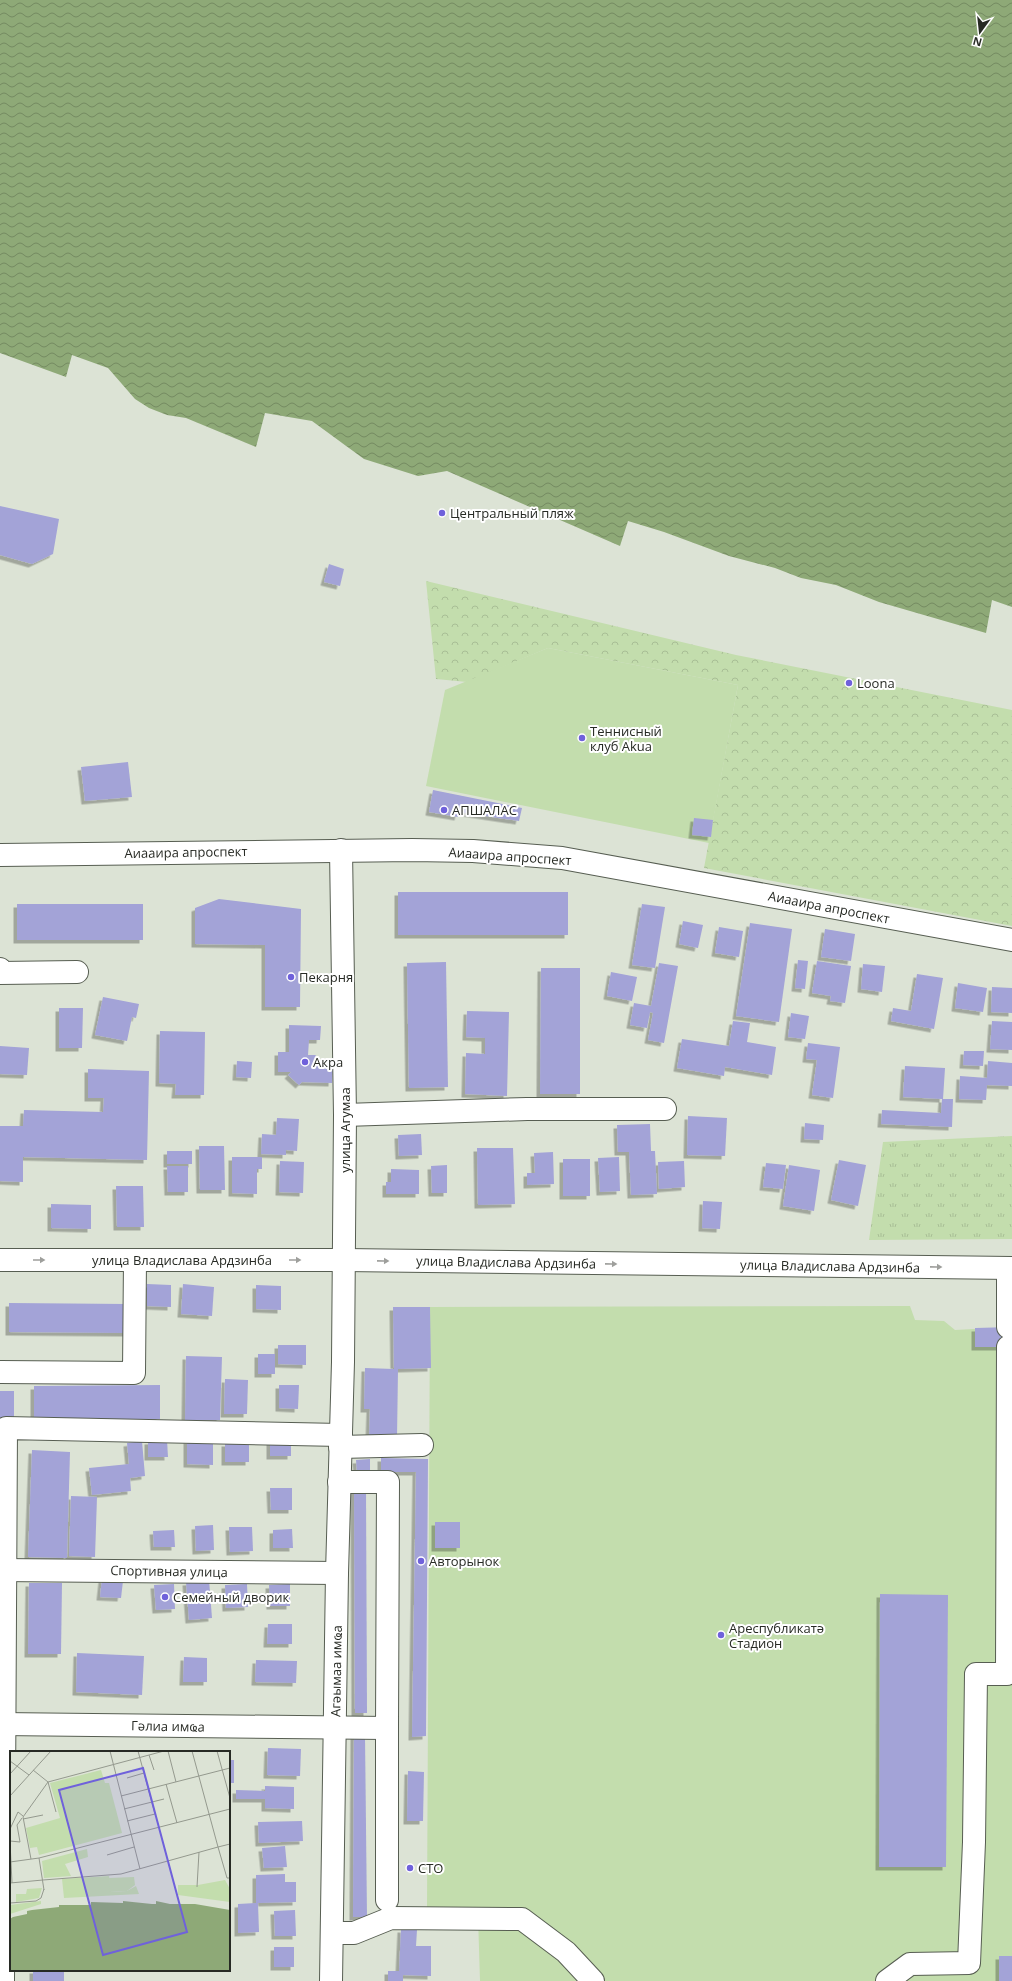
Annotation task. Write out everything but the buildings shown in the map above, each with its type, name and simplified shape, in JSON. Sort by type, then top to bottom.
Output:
[{"type":"street","name":"Аиааира апроспект","points":[[0,855],[341,850],[473,851],[562,858],[1012,940]]},
{"type":"street","name":"улица Агумаа","points":[[341,850],[345,1115],[343,1362]]},
{"type":"street","points":[[0,969],[0,973],[78,972]]},
{"type":"street","points":[[345,1115],[527,1109],[665,1109]]},
{"type":"street","name":"улица Владислава Ардзинба","points":[[0,1260],[344,1260],[1010,1268]]},
{"type":"street","points":[[0,1372],[134,1373],[135,1260]]},
{"type":"street","points":[[887,1981],[910,1964],[969,1962],[974,1842],[976,1674],[1007,1674],[1010,1649],[1008,1337],[1010,1268]]},
{"type":"street","name":"Агәымаа имҩа","points":[[331,1981],[333,1933],[337,1573],[343,1362]]},
{"type":"street","points":[[3,1981],[7,1916],[2,1724],[6,1428],[422,1445]]},
{"type":"street","points":[[339,1482],[388,1482],[387,1900]]},
{"type":"street","name":"Спортивная улица","points":[[3,1570],[337,1573]]},
{"type":"street","name":"Гәлиа имҩа","points":[[2,1724],[387,1728]]},
{"type":"street","points":[[333,1933],[354,1933],[390,1918],[522,1919],[566,1952],[594,1981]]},
{"type":"green space","points":[[426,581],[736,655],[1012,710],[1012,926],[704,868],[738,685],[548,648],[467,682],[436,679]]},
{"type":"green space","name":"Теннисный клуб Akua","points":[[548,648],[738,685],[709,843],[426,786],[445,690]]},
{"type":"green space","points":[[1012,1136],[1012,1239],[869,1240],[883,1142]]},
{"type":"green space","name":"Ареспубликатә Стадион","points":[[910,1306],[915,1320],[944,1321],[955,1330],[1012,1327],[1012,1981],[480,1981],[478,1916],[427,1909],[430,1307]]},
{"type":"water","points":[[0,0],[1012,0],[1012,607],[992,600],[986,633],[879,602],[836,585],[801,578],[775,568],[729,556],[664,532],[628,521],[620,546],[447,471],[418,476],[364,459],[312,421],[265,413],[256,447],[186,418],[167,415],[149,408],[135,399],[108,368],[72,355],[66,377],[0,353]]},
{"type":"place","name":"Центральный пляж","points":[[442,513]]},
{"type":"place","name":"Loona","points":[[849,683]]},
{"type":"place","name":"Теннисный клуб Akua","points":[[582,738]]},
{"type":"place","name":"АПШАЛАС","points":[[444,810]]},
{"type":"place","name":"Пекарня","points":[[291,977]]},
{"type":"place","name":"Акра","points":[[305,1062]]},
{"type":"place","name":"Авторынок","points":[[421,1561]]},
{"type":"place","name":"Семейный дворик","points":[[165,1597]]},
{"type":"place","name":"Ареспубликатә Стадион","points":[[721,1635]]},
{"type":"place","name":"СТО","points":[[410,1868]]}]
